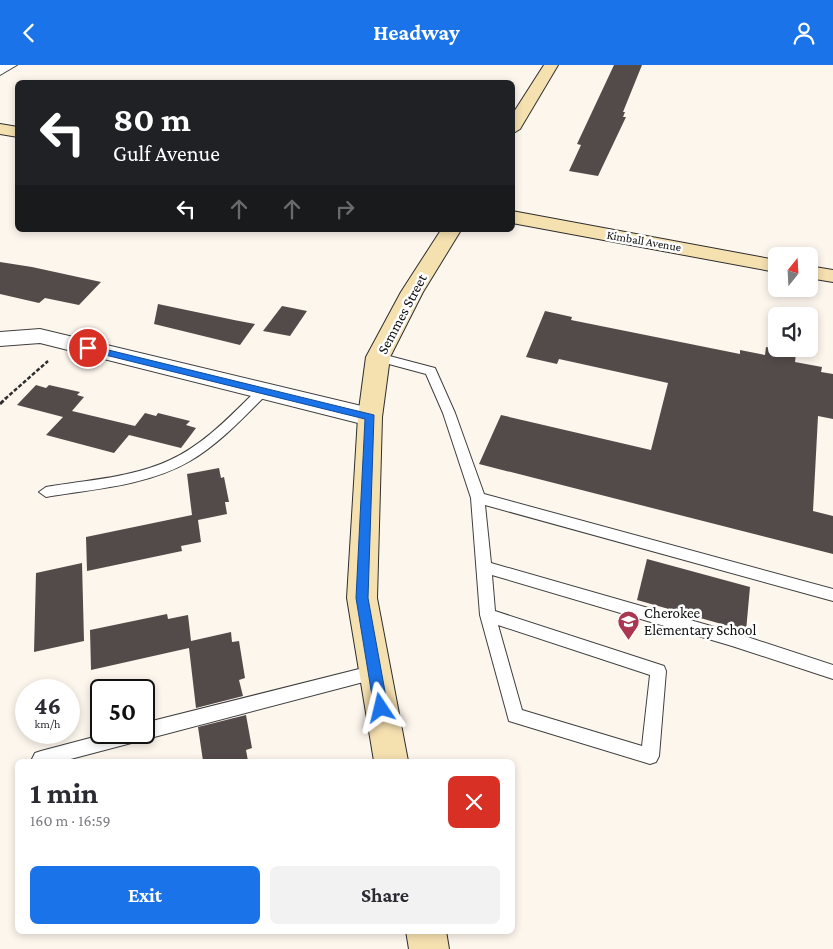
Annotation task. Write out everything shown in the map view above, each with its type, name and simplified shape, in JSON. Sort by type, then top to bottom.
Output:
[{"type":"main road","points":[[515,124],[551,65]]},
{"type":"main road","points":[[0,129],[15,132]]},
{"type":"main road","name":"Kimball Avenue","points":[[515,218],[768,265]]},
{"type":"main road","name":"Semmes Street","points":[[391,759],[362,598],[370,417],[378,357],[412,292],[450,232]]},
{"type":"main road","points":[[818,274],[833,276]]},
{"type":"main road","points":[[426,934],[429,949]]},
{"type":"street","points":[[0,71],[10,65]]},
{"type":"street","points":[[0,339],[40,336],[370,417]]},
{"type":"lane","points":[[378,357],[430,371],[449,413],[478,498],[488,615],[515,716],[650,756],[658,671],[488,615]]},
{"type":"lane","points":[[46,492],[147,472],[174,464],[196,451],[228,425],[263,391]]},
{"type":"lane","points":[[478,498],[833,595]]},
{"type":"lane","points":[[484,567],[833,671]]},
{"type":"lane","points":[[155,728],[375,672]]},
{"type":"lane","points":[[41,759],[96,744]]},
{"type":"path","points":[[0,404],[69,343]]},
{"type":"building","points":[[614,65],[642,65],[623,112],[625,112],[623,117],[626,117],[598,176],[569,171],[581,145],[577,144]]},
{"type":"building","points":[[0,262],[101,282],[79,305],[45,298],[39,303],[0,294]]},
{"type":"building","points":[[158,304],[255,324],[240,345],[154,324]]},
{"type":"building","points":[[282,306],[307,311],[290,336],[263,331]]},
{"type":"building","points":[[545,311],[572,317],[571,320],[740,354],[740,350],[765,355],[766,347],[768,347],[768,357],[796,357],[795,362],[822,367],[821,372],[833,374],[833,419],[818,416],[813,511],[833,516],[833,554],[479,464],[501,415],[651,450],[668,383],[559,359],[557,364],[526,357]]},
{"type":"building","points":[[36,385],[46,388],[49,385],[80,392],[77,395],[84,397],[72,411],[135,426],[145,413],[156,416],[158,413],[190,421],[186,425],[196,428],[181,448],[129,435],[114,453],[46,435],[63,417],[17,405]]},
{"type":"building","points":[[219,468],[221,478],[224,477],[229,502],[225,502],[227,514],[198,520],[201,542],[181,546],[182,551],[87,571],[86,537],[192,515],[187,474]]},
{"type":"building","points":[[647,559],[750,587],[746,631],[637,600]]},
{"type":"building","points":[[82,563],[84,641],[34,652],[36,573]]},
{"type":"building","points":[[167,614],[168,619],[188,615],[191,641],[231,632],[232,642],[239,641],[245,678],[239,680],[243,696],[196,708],[189,648],[91,670],[90,630]]},
{"type":"building","points":[[246,715],[252,748],[246,750],[248,759],[203,759],[198,727]]},
{"type":"place","name":"Cherokee Elementary School","points":[[628,641]]},
{"type":"route","points":[[88,348],[370,417],[362,598],[381,708]]}]
